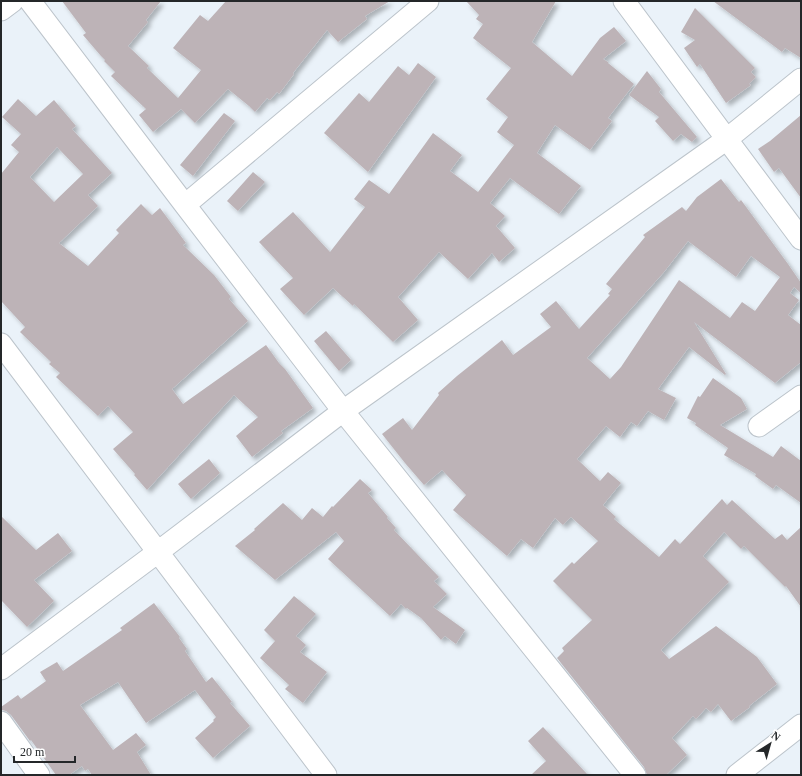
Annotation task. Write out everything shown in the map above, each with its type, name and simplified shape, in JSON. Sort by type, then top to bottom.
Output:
[{"type":"street","points":[[1,10],[13,1]]},
{"type":"street","points":[[30,1],[343,411],[635,775]]},
{"type":"street","points":[[185,205],[428,1]]},
{"type":"street","points":[[624,1],[801,239]]},
{"type":"street","points":[[1,669],[343,411],[727,139],[801,79]]},
{"type":"street","points":[[1,344],[326,775]]},
{"type":"street","points":[[759,426],[801,396]]},
{"type":"street","points":[[1,722],[39,775]]},
{"type":"street","points":[[737,775],[801,726]]},
{"type":"building","points":[[62,1],[161,1],[146,20],[148,22],[128,46],[149,66],[147,68],[178,98],[201,70],[173,48],[200,15],[208,21],[226,1],[390,1],[365,16],[367,19],[338,42],[327,30],[293,73],[294,74],[279,94],[277,92],[270,100],[267,98],[255,112],[228,89],[195,123],[181,109],[153,132],[139,115],[146,109],[111,76],[115,72],[83,35],[86,33]]},
{"type":"building","points":[[466,1],[556,1],[532,42],[572,76],[600,38],[614,27],[626,41],[603,59],[634,84],[608,118],[612,121],[590,150],[555,125],[537,153],[581,186],[559,214],[510,178],[490,203],[505,216],[496,226],[515,248],[499,262],[492,253],[468,279],[439,252],[398,297],[418,320],[393,342],[354,304],[353,306],[333,288],[304,315],[280,289],[293,278],[259,242],[293,212],[330,252],[365,207],[354,199],[369,180],[389,194],[433,133],[462,155],[450,171],[478,192],[514,145],[497,132],[508,117],[486,99],[511,68],[473,38],[483,24],[476,19],[479,15]]},
{"type":"building","points":[[713,1],[801,1],[801,58],[785,48],[782,52]]},
{"type":"building","points":[[695,8],[755,68],[751,72],[756,77],[749,84],[751,85],[726,103],[700,64],[697,67],[684,48],[695,40],[681,32]]},
{"type":"building","points":[[418,63],[436,77],[368,172],[324,133],[359,93],[369,102],[398,66],[409,75]]},
{"type":"building","points":[[647,71],[661,89],[659,92],[697,137],[692,142],[681,134],[673,141],[655,121],[659,117],[629,95]]},
{"type":"building","points":[[18,99],[36,116],[54,100],[76,126],[72,129],[112,173],[88,195],[98,206],[59,243],[88,266],[119,233],[116,230],[141,204],[152,215],[160,208],[186,243],[183,245],[214,275],[231,297],[229,299],[248,321],[172,389],[183,404],[266,345],[313,408],[281,431],[283,433],[252,457],[236,436],[258,417],[234,395],[147,490],[113,449],[133,432],[108,406],[98,416],[56,377],[60,373],[49,364],[51,362],[20,332],[25,327],[1,301],[1,174],[19,152],[11,145],[21,134],[2,117]],"holes":[[[57,147],[83,174],[54,202],[30,177]]]},
{"type":"building","points":[[224,113],[235,121],[193,176],[180,165]]},
{"type":"building","points":[[801,115],[801,198],[779,168],[774,172],[758,149]]},
{"type":"building","points":[[253,172],[265,182],[238,211],[227,201]]},
{"type":"building","points":[[721,179],[739,202],[741,200],[801,283],[801,293],[794,287],[790,293],[799,300],[788,315],[801,325],[801,362],[775,383],[694,322],[726,374],[725,375],[689,347],[658,389],[676,398],[664,420],[648,411],[637,426],[631,422],[620,437],[606,426],[577,459],[600,481],[608,472],[621,483],[603,505],[616,517],[614,519],[659,557],[675,539],[680,544],[722,499],[727,505],[732,500],[775,539],[782,534],[787,540],[801,527],[801,607],[786,586],[785,587],[744,546],[741,549],[724,532],[703,556],[729,582],[661,650],[669,659],[716,626],[757,657],[777,684],[731,721],[718,704],[711,712],[706,708],[696,719],[693,716],[672,738],[687,755],[666,775],[647,775],[644,767],[557,658],[564,651],[562,648],[592,620],[553,581],[572,562],[574,564],[598,541],[571,517],[563,525],[555,518],[533,548],[521,539],[507,556],[453,510],[466,495],[442,470],[424,485],[382,434],[403,418],[412,430],[439,395],[438,393],[502,340],[513,355],[551,327],[540,314],[556,301],[579,329],[610,295],[608,294],[612,289],[606,284],[645,237],[643,235],[682,207],[686,211],[697,197]],"holes":[[[688,241],[736,277],[751,256],[780,277],[755,311],[742,302],[730,318],[679,280],[621,367],[610,379],[587,358],[664,272]]]},
{"type":"building","points":[[326,331],[351,360],[339,371],[314,341]]},
{"type":"building","points":[[713,378],[741,398],[747,409],[720,425],[773,457],[781,446],[801,461],[801,503],[776,485],[773,489],[755,476],[756,474],[724,455],[728,448],[695,425],[696,423],[687,418],[698,396],[700,397]]},
{"type":"building","points":[[209,459],[220,473],[191,499],[178,484]]},
{"type":"building","points":[[360,479],[372,490],[368,493],[396,528],[394,530],[439,577],[434,581],[447,594],[433,607],[465,630],[456,644],[445,636],[441,640],[421,618],[407,608],[406,609],[401,604],[390,616],[328,559],[344,541],[336,532],[275,580],[235,546],[255,530],[254,529],[283,503],[302,520],[312,508],[323,517],[332,506],[333,507]]},
{"type":"building","points":[[1,516],[36,550],[58,533],[72,551],[34,580],[54,601],[27,627],[1,600]]},
{"type":"building","points":[[294,596],[316,614],[296,636],[306,645],[300,652],[327,672],[303,703],[285,689],[289,685],[260,658],[275,641],[264,630]]},
{"type":"building","points":[[154,603],[180,637],[179,638],[187,649],[185,651],[206,682],[212,677],[232,702],[230,703],[250,726],[213,758],[195,738],[214,721],[213,720],[216,717],[195,690],[146,723],[118,682],[80,705],[113,750],[136,733],[146,745],[137,752],[151,775],[92,775],[88,769],[85,771],[82,766],[69,775],[56,775],[11,715],[2,710],[1,707],[18,695],[21,699],[46,681],[40,672],[57,662],[63,671],[122,630],[120,628]]},
{"type":"building","points":[[543,727],[588,775],[531,775],[546,761],[528,741]]}]
